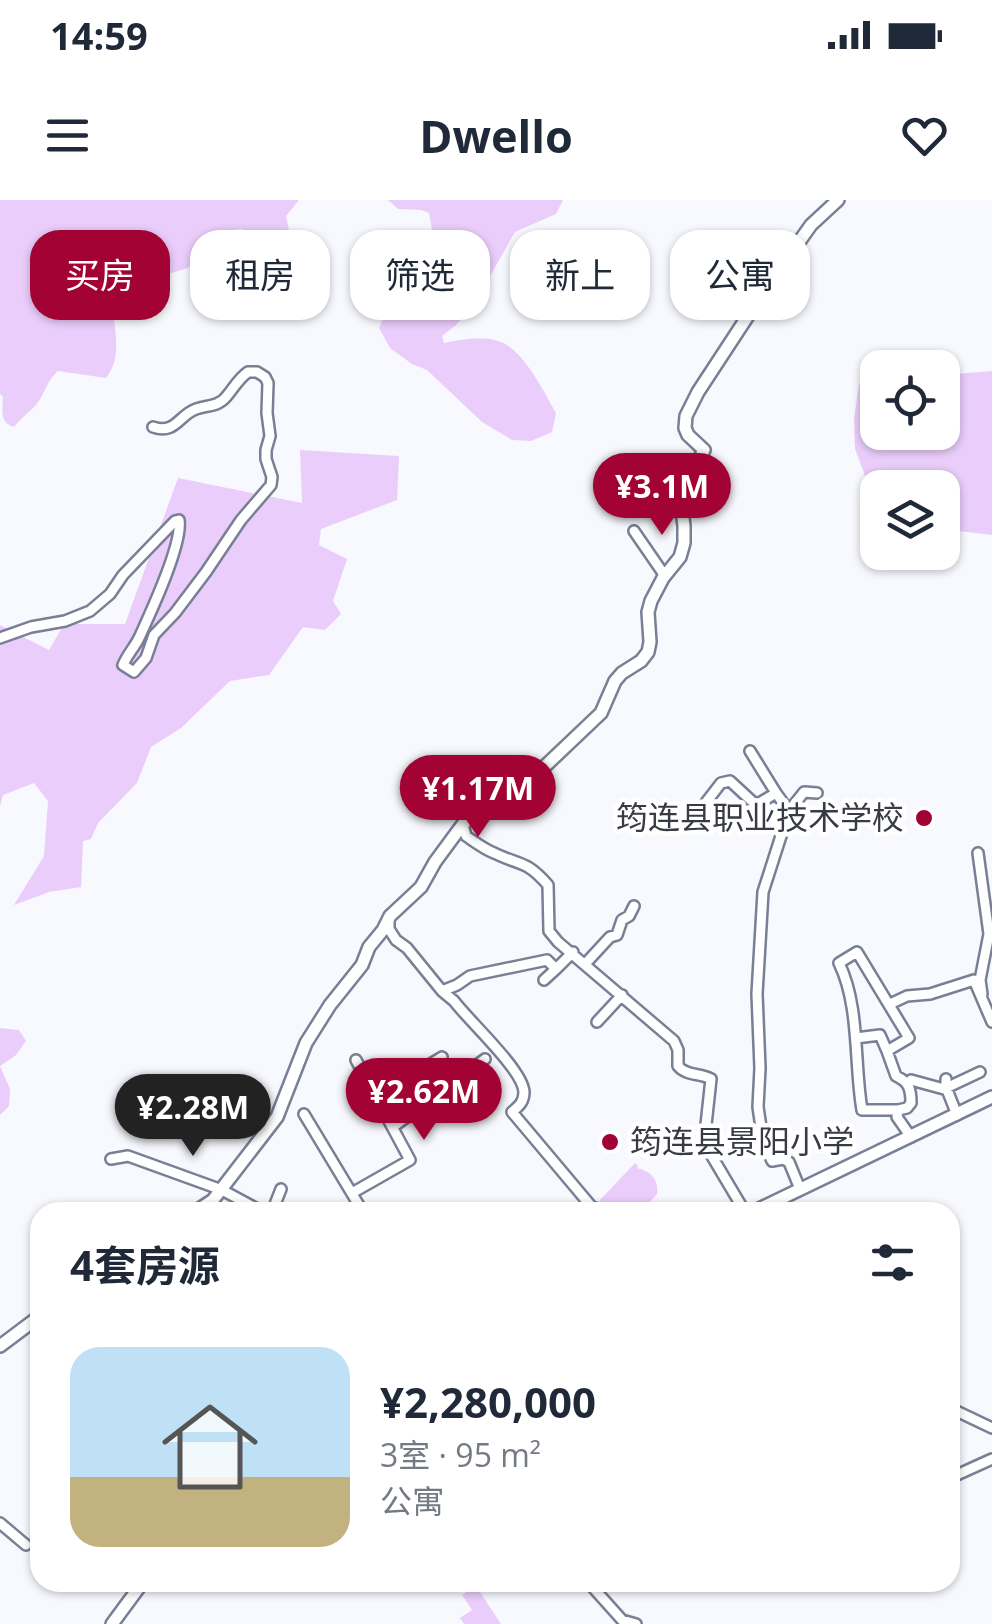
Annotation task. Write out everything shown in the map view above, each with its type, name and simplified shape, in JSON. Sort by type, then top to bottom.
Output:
[{"type":"street","points":[[110,1158],[128,1156],[218,1201],[277,1117],[306,1043],[362,966],[390,916],[421,887],[463,824],[493,799],[542,770],[601,712],[615,680],[648,652],[651,601],[680,557],[684,543],[680,495],[704,450],[688,435],[686,416],[755,305],[780,280],[794,248],[838,200]]},
{"type":"street","points":[[0,638],[90,611],[179,520],[174,553],[137,643],[123,665],[134,672],[146,658],[154,634],[175,613],[240,520],[271,485],[266,458],[270,436],[268,383],[257,372],[248,372],[216,404],[195,409],[171,427],[153,427]]},
{"type":"street","points":[[634,530],[665,576]]},
{"type":"street","points":[[750,751],[790,811]]},
{"type":"street","points":[[704,806],[721,782],[730,781],[756,805],[776,793]]},
{"type":"street","points":[[800,1189],[790,1162],[772,1161],[763,1141],[758,1107],[757,994],[763,892],[790,811],[804,792],[817,793]]},
{"type":"street","points":[[463,824],[466,836],[494,854],[523,862],[536,871],[548,885],[549,931],[558,942],[674,1042],[682,1071],[711,1080],[707,1148],[742,1202]]},
{"type":"street","points":[[978,853],[989,934],[980,980],[992,1022]]},
{"type":"street","points":[[586,963],[616,934],[634,906]]},
{"type":"street","points":[[390,916],[389,929],[396,940],[516,1073],[524,1087],[524,1098],[512,1112],[588,1202]]},
{"type":"street","points":[[544,980],[573,952]]},
{"type":"street","points":[[856,1038],[880,1035],[896,1076],[910,1086],[911,1103],[907,1108],[862,1110],[849,982],[839,962],[857,952],[909,1038],[887,1051]]},
{"type":"street","points":[[442,991],[470,976],[547,960],[556,968]]},
{"type":"street","points":[[890,1004],[907,996],[930,994],[974,980],[982,994]]},
{"type":"street","points":[[597,1022],[622,995]]},
{"type":"street","points":[[376,1097],[442,1056]]},
{"type":"street","points":[[393,1127],[485,1059]]},
{"type":"street","points":[[352,1193],[410,1160],[356,1060]]},
{"type":"street","points":[[911,1080],[946,1084],[980,1072]]},
{"type":"street","points":[[946,1084],[956,1115]]},
{"type":"street","points":[[771,1202],[992,1097]]},
{"type":"street","points":[[898,1110],[896,1117],[911,1136]]},
{"type":"street","points":[[304,1114],[357,1202]]},
{"type":"street","points":[[276,1202],[281,1189]]},
{"type":"street","points":[[0,1346],[30,1324]]},
{"type":"street","points":[[960,1413],[992,1428]]},
{"type":"street","points":[[960,1473],[992,1459]]},
{"type":"street","points":[[0,1523],[26,1545]]},
{"type":"street","points":[[112,1624],[135,1592]]},
{"type":"street","points":[[597,1592],[629,1623]]},
{"type":"shaded area","points":[[0,200],[299,200],[286,216],[289,230],[190,230],[190,266],[170,273],[170,230],[30,230],[30,320],[114,320],[115,358],[106,378],[58,371],[37,404],[14,427],[4,419],[0,394]]},
{"type":"shaded area","points":[[388,200],[563,200],[556,214],[520,230],[510,230],[510,241],[490,276],[490,230],[432,230],[429,213],[398,209]]},
{"type":"shaded area","points":[[383,320],[460,320],[442,336],[444,343],[480,338],[501,342],[518,354],[533,373],[556,413],[552,432],[531,441],[512,440],[482,422],[427,370],[390,348],[379,328]]},
{"type":"shaded area","points":[[992,371],[992,535],[960,531],[960,470],[863,470],[855,449],[854,419],[860,384],[860,450],[960,450],[960,374]]},
{"type":"shaded area","points":[[300,450],[399,456],[397,500],[321,529],[319,545],[347,559],[333,601],[341,614],[325,630],[303,627],[269,675],[230,681],[181,728],[151,747],[137,783],[98,823],[91,839],[83,841],[81,887],[49,892],[14,905],[44,856],[48,801],[34,783],[3,795],[0,806],[0,625],[49,650],[64,624],[125,624],[178,478],[302,503]]},
{"type":"shaded area","points":[[0,1028],[19,1030],[26,1041],[16,1055],[0,1066]]},
{"type":"shaded area","points":[[0,1066],[10,1089],[9,1106],[0,1115]]},
{"type":"shaded area","points":[[635,1163],[657,1184],[657,1194],[650,1202],[599,1201]]},
{"type":"shaded area","points":[[480,1592],[501,1624],[464,1624],[460,1618],[472,1610],[462,1595]]},
{"type":"place","name":"筠连县职业技术学校","points":[[924,818]]},
{"type":"place","name":"筠连县景阳小学","points":[[610,1142]]}]
